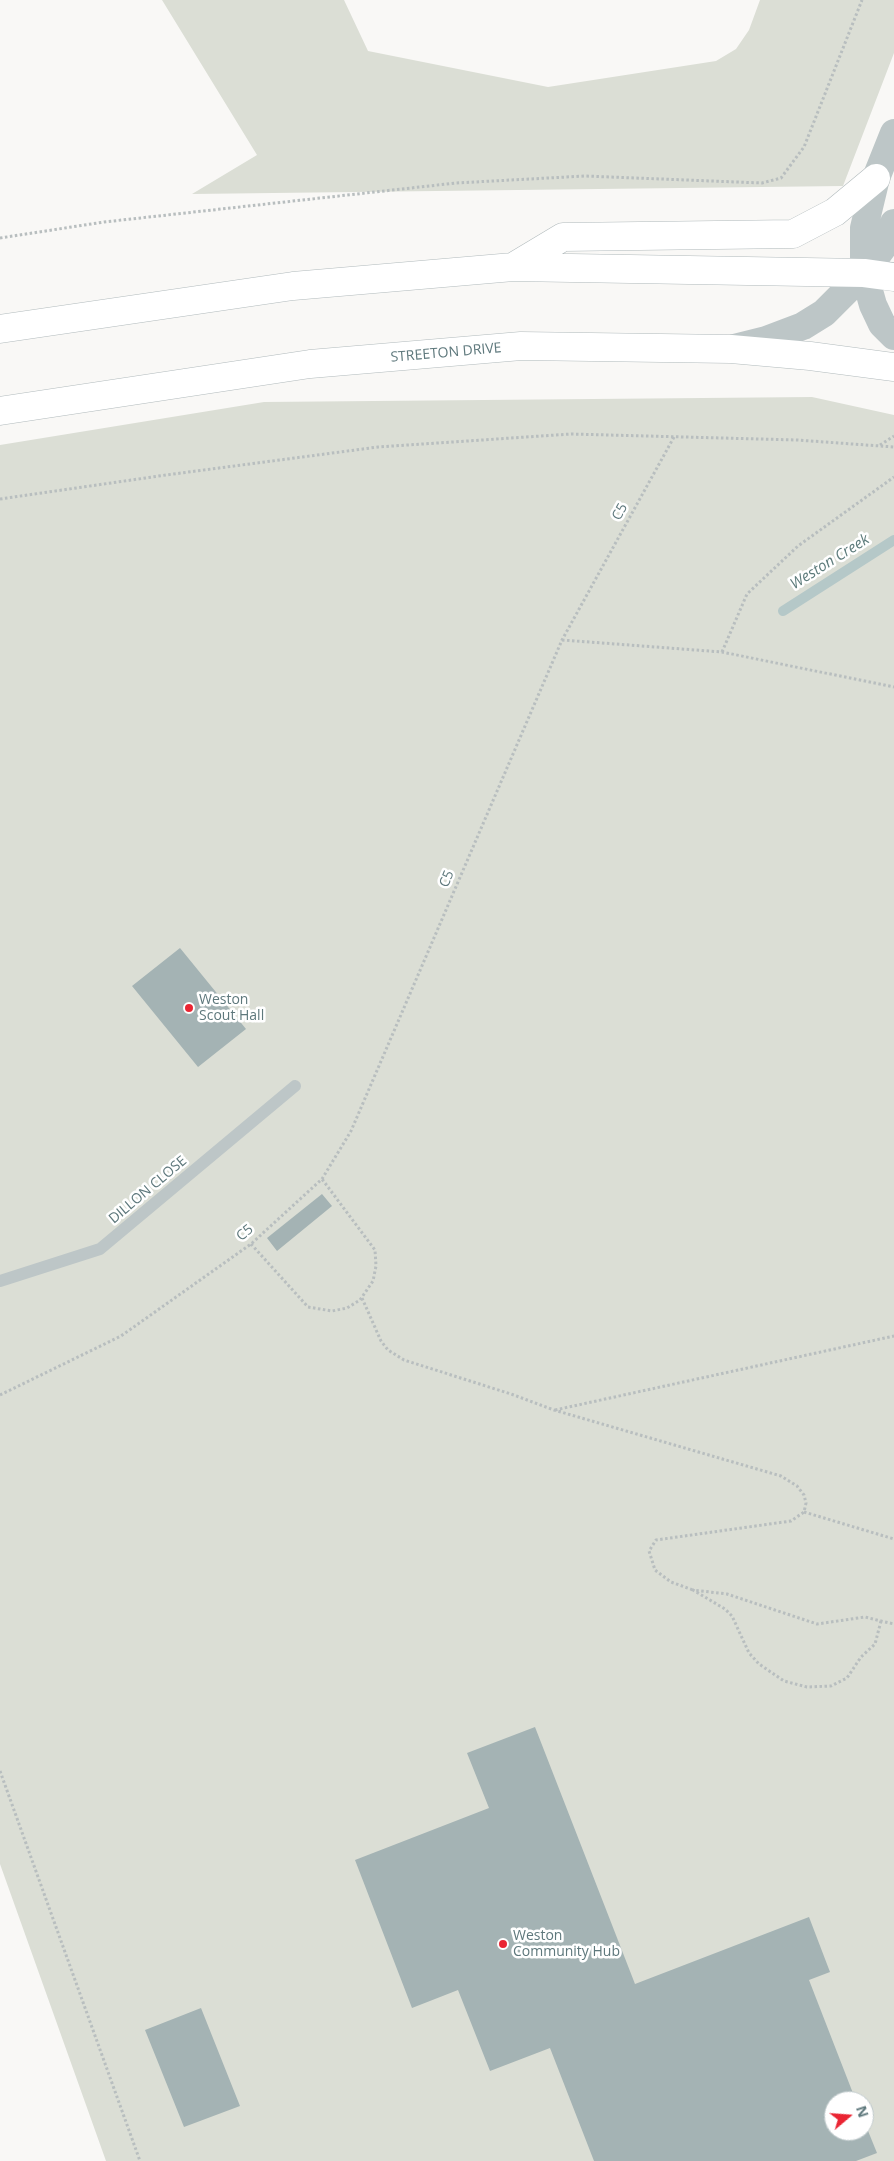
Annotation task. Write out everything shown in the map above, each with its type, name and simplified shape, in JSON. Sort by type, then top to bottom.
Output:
[{"type":"main road","points":[[513,267],[563,237],[793,234],[835,212],[876,178]]},
{"type":"main road","points":[[0,329],[293,286],[513,267],[864,273],[894,277]]},
{"type":"main road","name":"STREETON DRIVE","points":[[0,411],[319,363],[521,346],[731,349],[810,356],[894,367]]},
{"type":"street","points":[[894,133],[876,178],[864,228],[864,273],[873,305],[882,324],[894,336]]},
{"type":"street","points":[[731,349],[766,340],[803,326],[824,313],[864,273],[888,239],[894,223]]},
{"type":"lane","name":"DILLON CLOSE","points":[[0,1281],[100,1249],[295,1086]]},
{"type":"path","points":[[0,238],[104,222],[456,183],[585,176],[762,183],[781,178],[804,148],[862,0]]},
{"type":"path","points":[[0,499],[378,447],[571,434],[797,440],[894,446]]},
{"type":"path","points":[[879,445],[894,436]]},
{"type":"path","name":"C5","points":[[0,1395],[121,1336],[251,1244],[322,1179],[351,1131],[562,640],[674,437]]},
{"type":"path","points":[[722,652],[747,594],[798,546],[894,477]]},
{"type":"path","points":[[562,640],[722,652],[894,687]]},
{"type":"path","points":[[251,1244],[308,1307],[324,1311],[339,1310],[353,1305],[362,1298],[373,1281],[376,1266],[375,1250],[322,1179]]},
{"type":"path","points":[[362,1298],[381,1341],[388,1350],[404,1360],[512,1394],[554,1410],[781,1476],[797,1486],[804,1494],[806,1503],[804,1512],[792,1520],[656,1540],[649,1551],[655,1570],[671,1582],[693,1590],[725,1609],[732,1616],[749,1653],[759,1664],[784,1681],[807,1687],[831,1686],[847,1678],[861,1657],[875,1644],[881,1621]]},
{"type":"path","points":[[554,1410],[894,1336]]},
{"type":"path","points":[[804,1512],[894,1539]]},
{"type":"path","points":[[693,1590],[727,1594],[817,1624],[865,1617],[894,1624]]},
{"type":"path","points":[[0,1771],[140,2161]]},
{"type":"shaded area","points":[[162,0],[344,0],[368,51],[548,87],[716,61],[736,49],[749,30],[760,0],[894,0],[894,53],[843,186],[192,194],[257,155]]},
{"type":"shaded area","points":[[812,397],[894,415],[894,2161],[106,2161],[0,1864],[0,445],[264,402]]},
{"type":"building","name":"Weston Scout Hall","points":[[180,948],[246,1029],[198,1067],[132,986]]},
{"type":"building","points":[[322,1194],[332,1206],[277,1251],[267,1238]]},
{"type":"building","name":"Weston Community Hub","points":[[535,1727],[635,1984],[809,1917],[830,1972],[809,1980],[852,2091],[824,2091],[824,2141],[872,2141],[877,2153],[856,2161],[594,2161],[550,2048],[490,2071],[458,1990],[412,2008],[355,1860],[489,1808],[467,1753]]},
{"type":"building","points":[[201,2008],[240,2106],[184,2127],[145,2030]]},
{"type":"waterway","name":"Weston Creek","points":[[783,611],[894,540]]},
{"type":"place","name":"Weston Scout Hall","points":[[189,1008]]},
{"type":"place","name":"Weston Community Hub","points":[[503,1944]]}]
